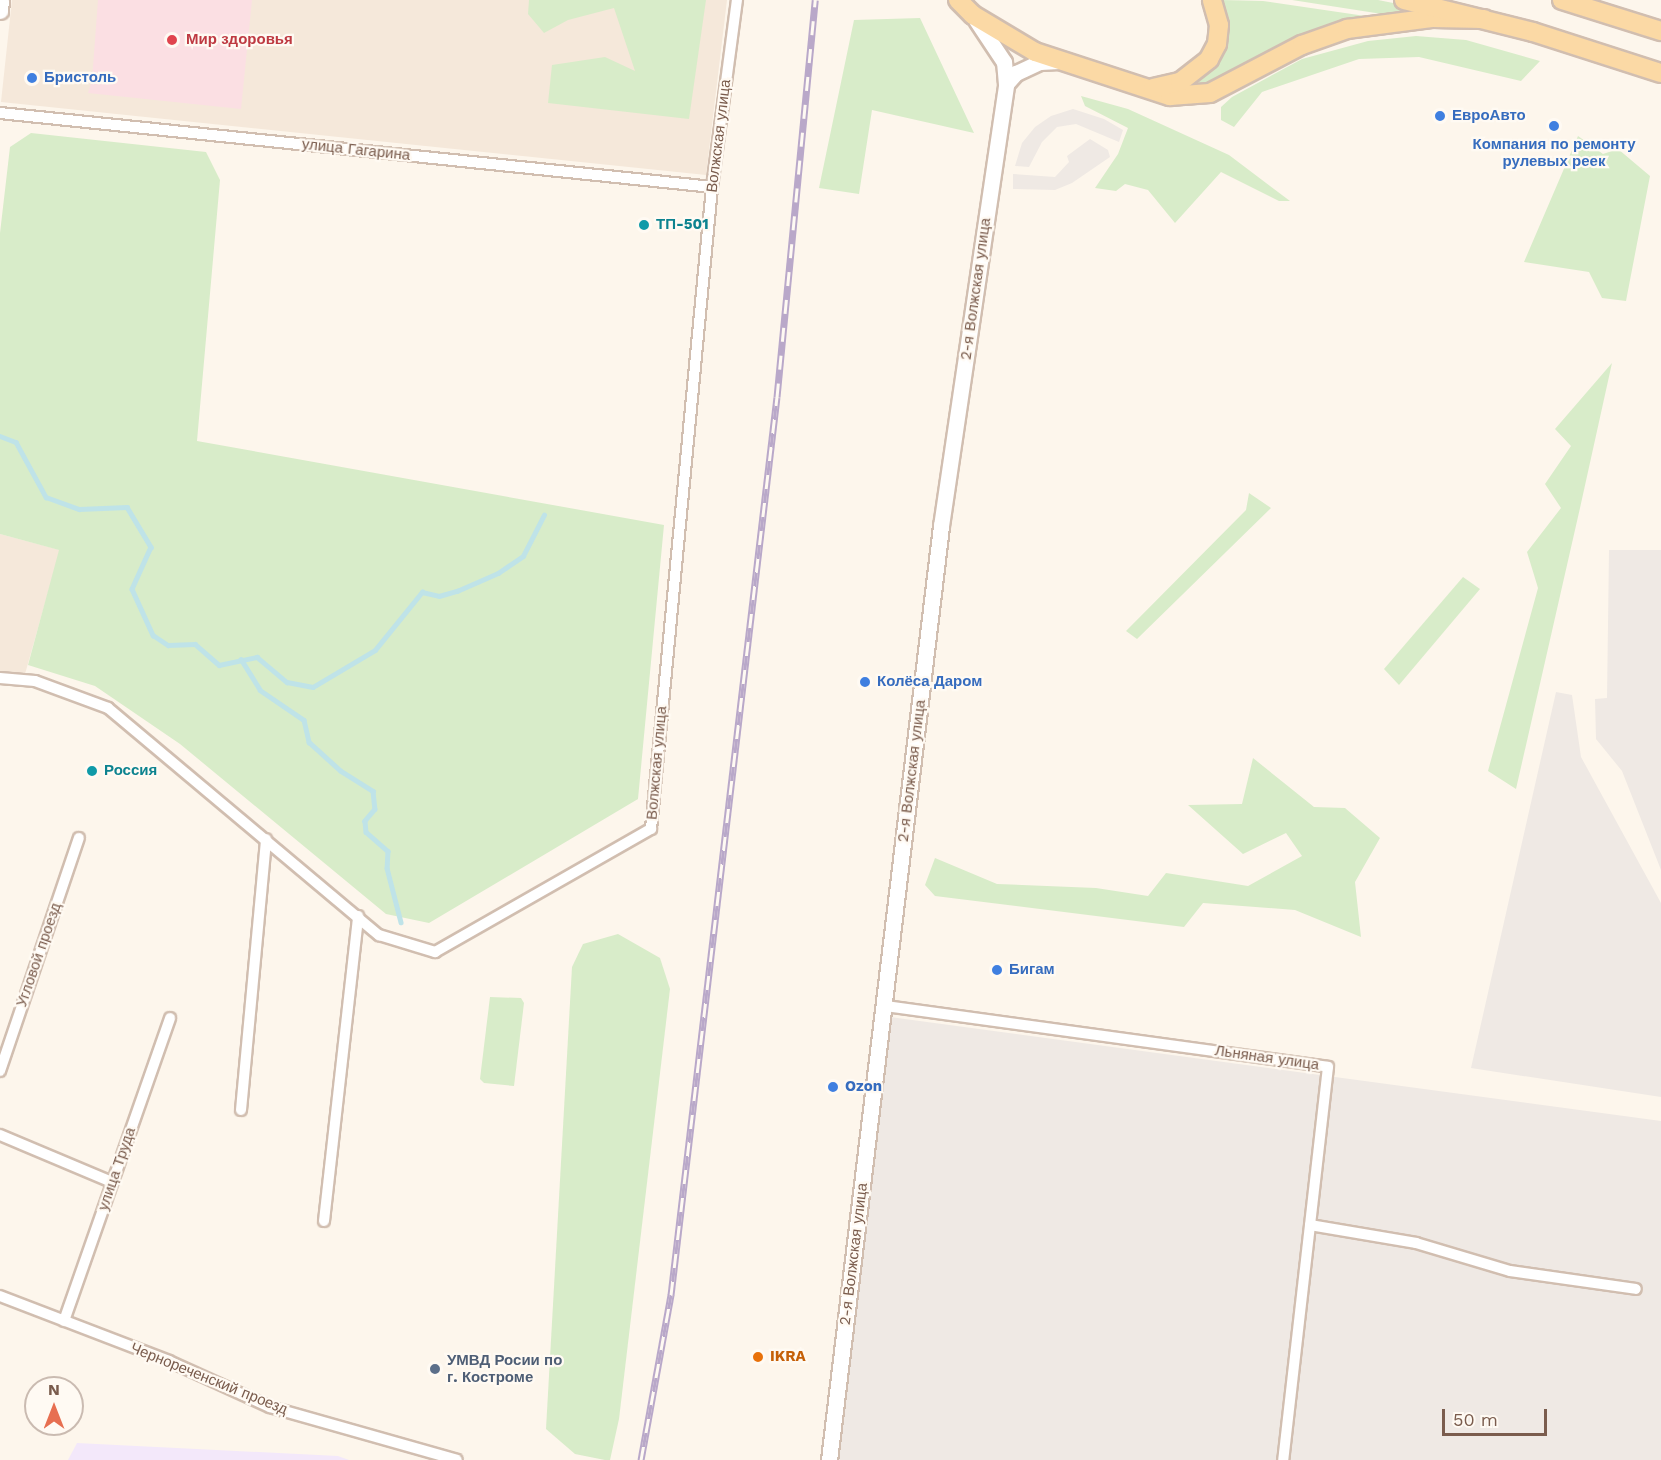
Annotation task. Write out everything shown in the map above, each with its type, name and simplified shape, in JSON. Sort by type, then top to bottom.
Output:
[{"type":"main road","points":[[958,0],[973,15],[1035,52],[1140,90],[1170,96],[1210,93],[1302,45],[1347,29],[1433,18],[1484,19]]},
{"type":"main road","points":[[1140,90],[1180,82],[1209,59],[1217,44],[1219,25],[1212,0]]},
{"type":"main road","points":[[1404,0],[1533,32],[1661,73]]},
{"type":"main road","points":[[1562,0],[1661,31]]},
{"type":"street","points":[[0,11],[1,0]]},
{"type":"street","name":"Волжская улица","points":[[0,678],[35,681],[108,708],[379,935],[435,952],[651,829],[712,187],[737,0]]},
{"type":"street","points":[[973,15],[1004,62],[1006,84]]},
{"type":"street","points":[[1006,84],[1016,73],[1040,62],[1061,61]]},
{"type":"street","name":"2-я Волжская улица","points":[[830,1460],[941,526],[1006,84]]},
{"type":"street","name":"улица Гагарина","points":[[0,113],[712,187]]},
{"type":"street","name":"Угловой проезд","points":[[0,1071],[79,838]]},
{"type":"street","points":[[241,1110],[266,839]]},
{"type":"street","points":[[324,1221],[357,916]]},
{"type":"street","name":"Льняная улица","points":[[885,1006],[1328,1067],[1283,1460]]},
{"type":"street","name":"улица Труда","points":[[64,1321],[170,1017]]},
{"type":"street","points":[[0,1135],[112,1182]]},
{"type":"street","points":[[1310,1225],[1416,1243],[1510,1271],[1636,1289]]},
{"type":"street","name":"Чернореченский проезд","points":[[0,1296],[169,1361],[270,1407],[457,1460]]},
{"type":"shaded area","points":[[12,0],[727,0],[706,175],[1,102]]},
{"type":"shaded area","name":"Мир здоровья","points":[[98,0],[252,0],[241,109],[88,93],[92,80]]},
{"type":"shaded area","points":[[1073,109],[1104,119],[1123,130],[1119,142],[1076,124],[1057,127],[1042,142],[1029,167],[1015,166],[1022,143],[1035,127],[1051,116]]},
{"type":"shaded area","points":[[1090,139],[1108,150],[1110,157],[1072,183],[1055,190],[1013,189],[1013,174],[1055,177],[1069,162],[1067,156]]},
{"type":"shaded area","points":[[0,534],[60,550],[25,674],[0,672]]},
{"type":"shaded area","points":[[1609,550],[1661,550],[1661,870],[1622,771],[1596,739],[1595,699],[1607,698]]},
{"type":"shaded area","points":[[1556,692],[1572,695],[1581,757],[1661,903],[1661,1097],[1471,1068]]},
{"type":"shaded area","points":[[890,1017],[1661,1121],[1661,1460],[836,1460]]},
{"type":"shaded area","points":[[77,1443],[338,1456],[349,1460],[68,1460]]},
{"type":"green space","points":[[529,0],[706,0],[689,119],[548,103],[552,65],[605,57],[635,71],[614,8],[568,20],[544,33],[528,14]]},
{"type":"green space","points":[[1222,0],[1263,1],[1372,17],[1216,82],[1192,86],[1191,83],[1223,46],[1227,31]]},
{"type":"green space","points":[[1292,0],[1378,0],[1418,8],[1382,14]]},
{"type":"green space","points":[[920,18],[974,133],[872,110],[859,194],[819,188],[854,20]]},
{"type":"green space","points":[[1416,36],[1466,40],[1540,61],[1521,81],[1419,57],[1359,59],[1262,92],[1234,127],[1221,120],[1221,107],[1232,97],[1302,59],[1368,41]]},
{"type":"green space","points":[[1081,96],[1128,109],[1229,155],[1290,201],[1279,201],[1221,172],[1175,223],[1148,190],[1125,184],[1116,191],[1095,188],[1118,154],[1128,128],[1085,106]]},
{"type":"green space","points":[[31,133],[206,152],[220,180],[197,441],[664,525],[638,799],[429,923],[386,914],[180,744],[95,686],[28,665],[59,550],[0,534],[0,233],[10,147]]},
{"type":"green space","points":[[1578,136],[1603,154],[1618,149],[1650,176],[1626,301],[1602,298],[1589,272],[1524,262]]},
{"type":"green space","points":[[1612,363],[1516,789],[1488,771],[1538,588],[1527,552],[1561,508],[1545,484],[1571,446],[1555,429]]},
{"type":"green space","points":[[1249,493],[1271,508],[1137,639],[1126,631],[1246,510]]},
{"type":"green space","points":[[1463,577],[1480,589],[1399,685],[1384,669]]},
{"type":"green space","points":[[1253,758],[1314,807],[1345,808],[1380,838],[1355,882],[1361,937],[1295,910],[1203,903],[1184,927],[935,896],[925,885],[935,858],[997,884],[1096,888],[1148,896],[1166,873],[1248,886],[1302,856],[1286,833],[1243,854],[1188,805],[1242,804]]},
{"type":"green space","points":[[618,934],[660,958],[670,989],[619,1419],[610,1460],[605,1460],[575,1454],[546,1429],[572,967],[583,944]]},
{"type":"green space","points":[[490,997],[521,998],[524,1003],[514,1086],[484,1083],[480,1079]]},
{"type":"waterway","points":[[0,436],[16,442],[46,497],[79,509],[127,507],[151,547],[132,589],[153,635],[168,645],[195,644],[219,665],[257,657],[287,682],[313,687],[375,650],[422,592],[439,596],[457,591],[498,573],[523,556],[544,515]]},
{"type":"waterway","points":[[241,659],[260,690],[304,720],[309,742],[341,771],[373,791],[375,809],[365,821],[366,832],[388,851],[387,868],[401,922]]},
{"type":"railway","points":[[641,1460],[671,1295],[777,397],[815,0]]},
{"type":"place","name":"Мир здоровья","points":[[172,40]]},
{"type":"place","name":"Бристоль","points":[[32,78]]},
{"type":"place","name":"ЕвроАвто","points":[[1440,116]]},
{"type":"place","name":"Компания по ремонту рулевых реек","points":[[1554,126]]},
{"type":"place","name":"ТП-501","points":[[644,225]]},
{"type":"place","name":"Колёса Даром","points":[[865,682]]},
{"type":"place","name":"Россия","points":[[92,771]]},
{"type":"place","name":"Бигам","points":[[997,970]]},
{"type":"place","name":"Ozon","points":[[833,1087]]},
{"type":"place","name":"IKRA","points":[[758,1357]]},
{"type":"place","name":"УМВД Росии по г. Костроме","points":[[435,1369]]}]
